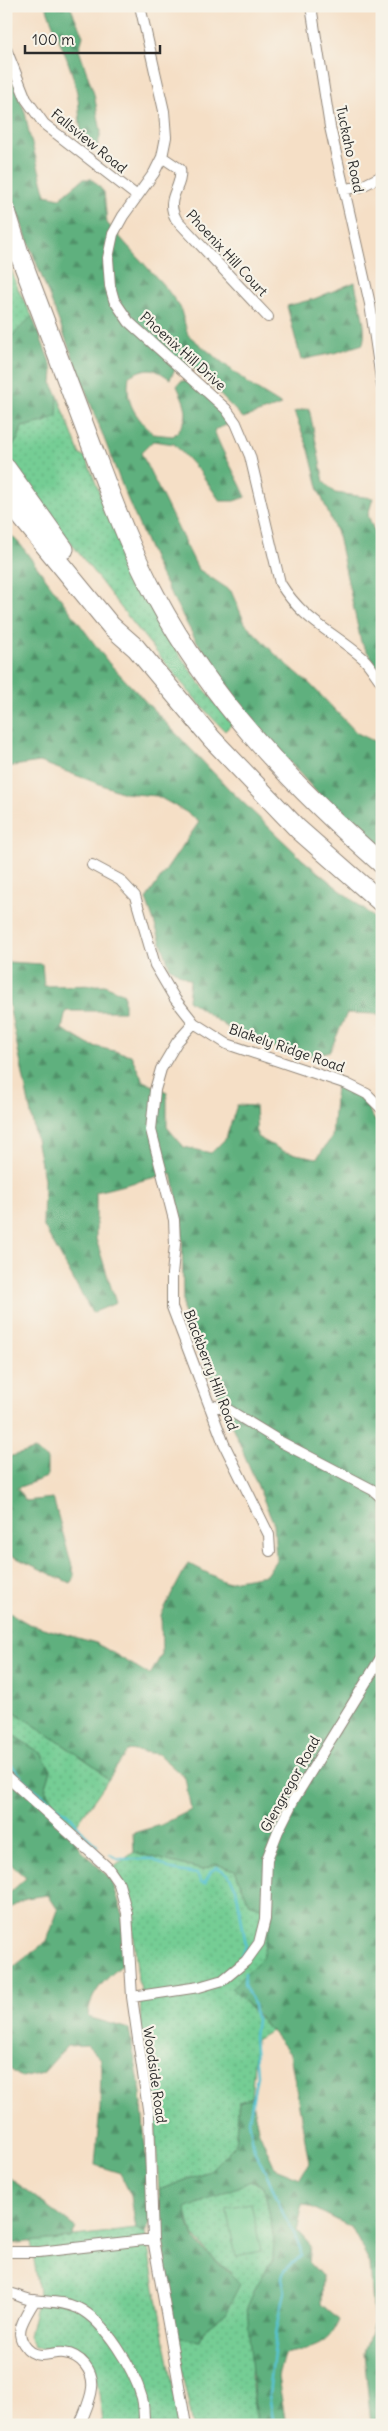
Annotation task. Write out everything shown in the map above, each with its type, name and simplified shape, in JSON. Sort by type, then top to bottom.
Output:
[{"type":"highway","points":[[6,211],[18,253],[127,537],[156,598],[214,689],[243,726],[315,802],[382,864]]},
{"type":"highway","points":[[6,234],[18,253]]},
{"type":"highway","points":[[6,468],[64,550],[125,627],[136,648]]},
{"type":"highway","points":[[6,498],[111,626],[136,648],[192,717],[252,783],[298,829],[382,903]]},
{"type":"street","name":"Phoenix Hill Drive","points":[[140,6],[166,121],[166,137],[162,157],[154,173],[123,216],[113,234],[108,271],[114,300],[129,322],[226,409],[236,423],[250,456],[280,583],[289,598],[306,617],[364,659],[382,683]]},
{"type":"street","name":"Tuckaho Road","points":[[311,6],[326,107],[378,327],[382,386]]},
{"type":"street","name":"Fallsview Road","points":[[6,49],[26,99],[44,124],[137,196]]},
{"type":"street","name":"Phoenix Hill Court","points":[[162,157],[178,165],[180,169],[180,178],[171,202],[172,211],[176,219],[268,317]]},
{"type":"street","points":[[344,189],[360,187],[382,176]]},
{"type":"street","name":"Blakely Ridge Road","points":[[92,865],[120,880],[135,896],[155,965],[175,1000],[194,1023],[227,1044],[347,1084],[367,1094],[382,1109]]},
{"type":"street","name":"Blackberry Hill Road","points":[[194,1023],[177,1042],[161,1069],[154,1090],[151,1130],[174,1220],[176,1244],[172,1274],[172,1307],[211,1405],[224,1444],[269,1535],[270,1551]]},
{"type":"street","points":[[211,1405],[227,1409],[281,1442],[373,1490],[382,1498]]},
{"type":"street","name":"Glengregor Road","points":[[132,1997],[198,1988],[223,1980],[246,1961],[259,1943],[265,1918],[267,1859],[278,1831],[294,1800],[382,1656]]},
{"type":"street","name":"Woodside Road","points":[[6,1776],[99,1859],[115,1878],[122,1892],[127,1913],[132,1997],[149,2116],[153,2239],[186,2425]]},
{"type":"street","points":[[6,2252],[39,2252],[153,2239]]},
{"type":"street","points":[[6,2293],[34,2300],[68,2304],[84,2311],[97,2321],[108,2335],[133,2376],[142,2396],[144,2425]]},
{"type":"street","points":[[34,2300],[21,2324],[20,2332],[24,2345],[28,2350],[40,2355],[70,2354],[78,2358],[89,2370],[92,2387],[80,2425]]},
{"type":"green space","points":[[46,6],[70,6],[83,36],[79,50],[94,94],[101,132],[97,148],[88,149],[82,136],[74,82]]},
{"type":"green space","points":[[6,62],[25,112],[46,195],[60,198],[83,179],[92,179],[104,192],[107,223],[166,288],[180,307],[188,335],[253,387],[282,405],[243,418],[194,369],[179,361],[170,379],[150,369],[129,376],[128,394],[132,408],[153,434],[173,436],[183,424],[186,412],[177,386],[181,381],[191,381],[226,413],[229,424],[214,430],[246,497],[234,501],[220,501],[200,472],[174,444],[153,441],[141,453],[198,569],[231,591],[245,623],[275,654],[310,684],[357,733],[380,744],[382,742],[382,852],[336,814],[248,716],[194,637],[159,572],[125,493],[6,184]]},
{"type":"green space","points":[[6,257],[19,291],[32,316],[13,335],[6,338]]},
{"type":"green space","points":[[355,282],[363,321],[363,344],[301,360],[287,306],[314,299]]},
{"type":"green space","points":[[32,316],[53,370],[52,384],[58,396],[57,416],[44,422],[22,427],[18,439],[10,449],[6,448],[6,338],[13,335]]},
{"type":"green space","points":[[58,396],[80,455],[86,457],[131,568],[180,655],[232,724],[225,731],[187,690],[129,618],[81,557],[6,453],[6,448],[10,449],[18,439],[22,427],[44,422],[56,416]]},
{"type":"green space","points":[[309,408],[324,482],[335,493],[373,498],[368,515],[382,552],[382,674],[361,642],[338,536],[319,491],[309,450],[294,412]]},
{"type":"green space","points":[[6,530],[20,544],[108,662],[229,789],[303,860],[382,924],[382,1018],[378,1014],[347,1013],[330,1051],[302,1057],[237,1034],[188,1000],[190,980],[170,968],[146,899],[199,822],[186,812],[157,796],[124,793],[40,762],[6,767]]},
{"type":"green space","points":[[6,953],[8,962],[42,964],[44,986],[105,985],[124,994],[124,1011],[66,1011],[62,1029],[89,1045],[131,1055],[143,1081],[167,1092],[167,1127],[184,1147],[211,1153],[226,1138],[237,1105],[255,1106],[257,1137],[285,1152],[317,1158],[332,1137],[336,1085],[365,1099],[369,1111],[382,1131],[382,2425],[371,2425],[364,2353],[374,2323],[370,2263],[351,2227],[303,2203],[297,2231],[311,2246],[309,2262],[322,2276],[321,2304],[339,2320],[329,2336],[318,2345],[284,2354],[278,2377],[286,2425],[256,2425],[247,2307],[257,2285],[273,2259],[274,2239],[264,2186],[251,2181],[186,2209],[190,2229],[195,2240],[240,2284],[225,2314],[203,2331],[200,2341],[174,2337],[160,2219],[159,2190],[209,2171],[235,2145],[239,2102],[251,2098],[258,2129],[275,2168],[300,2178],[309,2163],[290,2054],[256,2013],[231,1988],[262,1958],[273,1911],[249,1903],[235,1870],[216,1864],[202,1870],[134,1852],[133,1833],[161,1825],[191,1810],[185,1778],[158,1754],[128,1750],[108,1780],[96,1767],[6,1706],[6,1611],[29,1624],[96,1643],[150,1675],[162,1654],[161,1615],[188,1563],[225,1582],[266,1575],[276,1560],[274,1524],[183,1312],[182,1223],[172,1173],[96,1192],[96,1239],[116,1303],[92,1313],[43,1225],[44,1179],[6,990]]},
{"type":"green space","points":[[34,1450],[47,1459],[47,1477],[17,1488],[26,1501],[53,1498],[75,1577],[70,1583],[6,1553],[6,1454],[8,1457]]},
{"type":"green space","points":[[6,1706],[96,1767],[108,1780],[72,1831],[45,1789],[51,1770],[41,1753],[6,1731]]},
{"type":"green space","points":[[6,1731],[41,1753],[51,1770],[45,1789],[72,1831],[81,1850],[112,1880],[122,1912],[126,1962],[106,1979],[96,1993],[89,2008],[88,2017],[129,2029],[141,2093],[151,2221],[145,2232],[136,2229],[131,2196],[120,2173],[95,2165],[100,2108],[101,2059],[87,2045],[67,2046],[43,2073],[22,2078],[6,2066],[6,1964],[12,1968],[47,1941],[58,1910],[48,1895],[26,1898],[6,1911],[6,1896],[26,1878],[6,1860]]},
{"type":"green space","points":[[134,1852],[202,1870],[216,1864],[235,1870],[249,1903],[273,1910],[262,1958],[232,1988],[271,2031],[256,2040],[251,2098],[239,2102],[235,2145],[209,2171],[159,2190],[153,2090],[140,2028],[141,1989],[138,1981],[130,1895],[113,1868]]},
{"type":"green space","points":[[6,2175],[76,2228],[71,2238],[6,2244]]},
{"type":"green space","points":[[250,2181],[264,2186],[274,2239],[273,2259],[257,2285],[251,2377],[256,2425],[193,2425],[174,2337],[200,2341],[203,2331],[225,2314],[231,2273],[209,2254],[192,2233],[185,2209]]},
{"type":"green space","points":[[251,2203],[261,2251],[236,2256],[226,2208]]},
{"type":"green space","points":[[136,2229],[145,2232],[180,2425],[102,2425],[98,2385],[91,2366],[85,2358],[78,2353],[68,2350],[34,2348],[29,2336],[39,2292],[31,2241]]},
{"type":"waterway","points":[[6,1759],[28,1784],[72,1818],[84,1834],[97,1846]]},
{"type":"waterway","points":[[110,1854],[118,1859],[152,1859],[172,1870],[197,1874],[201,1882],[205,1883],[211,1871],[217,1867],[228,1874],[236,1888],[246,1945],[241,1956]]},
{"type":"waterway","points":[[245,1973],[244,1984],[254,2005],[256,2020],[254,2037],[257,2075],[249,2120],[254,2150],[268,2177],[285,2218],[300,2244],[301,2256],[284,2271],[282,2278],[285,2292],[277,2327],[269,2395],[274,2425]]}]
